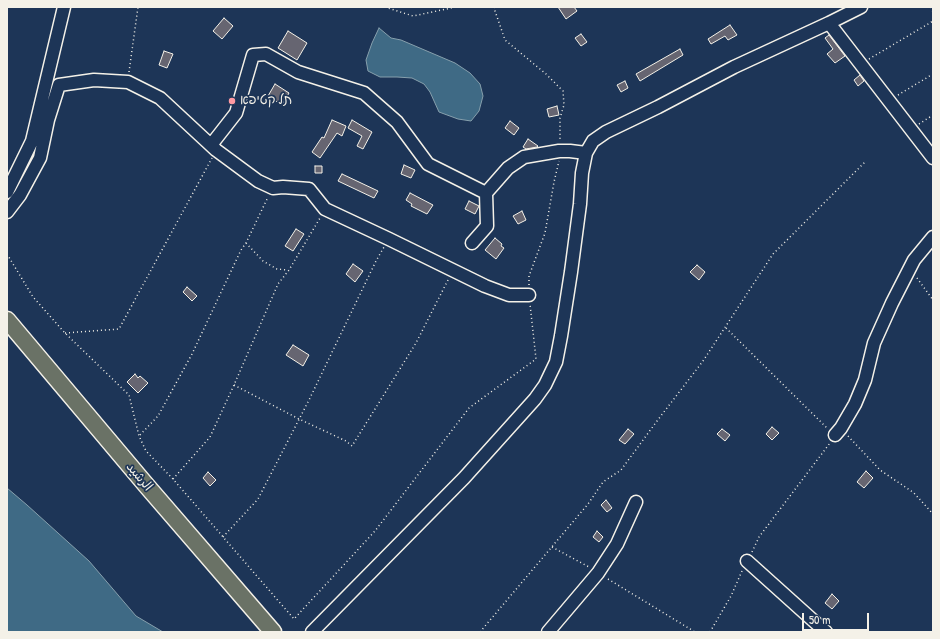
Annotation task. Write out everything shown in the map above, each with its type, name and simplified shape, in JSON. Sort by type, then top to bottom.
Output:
[{"type":"main road","name":"الرشيد","points":[[7,320],[146,485],[273,632]]},
{"type":"street","points":[[7,192],[32,141],[64,7]]},
{"type":"street","points":[[312,632],[466,476],[535,399],[545,385],[556,362],[572,264],[580,204],[582,173],[586,153],[592,141],[606,132],[658,107],[734,67],[829,24],[861,7]]},
{"type":"street","points":[[829,24],[933,158]]},
{"type":"street","points":[[214,148],[236,113],[253,55],[266,54],[298,72],[364,93],[398,122],[428,164],[486,193]]},
{"type":"street","points":[[7,212],[20,195],[40,158],[48,120],[59,85],[94,80],[128,82],[160,98],[214,148],[258,181],[272,188],[283,187],[309,189],[325,209],[485,286],[509,295],[529,295]]},
{"type":"street","points":[[472,243],[487,226],[486,193],[508,168],[524,157],[559,151],[586,153]]},
{"type":"street","points":[[838,432],[855,404],[865,380],[874,343],[880,328],[914,260],[933,237]]},
{"type":"street","points":[[548,632],[598,573],[617,544],[636,502]]},
{"type":"street","points":[[747,561],[826,632]]},
{"type":"path","points":[[128,82],[138,7]]},
{"type":"path","points":[[385,7],[413,16],[456,7]]},
{"type":"path","points":[[7,254],[33,297],[65,333],[129,395],[139,436],[146,451],[173,479],[294,619],[375,531],[469,408],[536,359],[529,295],[529,276],[545,233],[554,182],[560,160],[560,118],[564,105],[563,91],[546,74],[505,40],[494,8],[495,7]]},
{"type":"path","points":[[931,7],[933,12]]},
{"type":"path","points":[[860,64],[933,21]]},
{"type":"path","points":[[889,100],[933,74]]},
{"type":"path","points":[[911,129],[933,115]]},
{"type":"path","points":[[65,333],[119,329],[214,148]]},
{"type":"path","points":[[480,632],[588,504],[603,482],[621,470],[657,420],[703,362],[774,254],[865,162]]},
{"type":"path","points":[[139,436],[158,416],[192,354],[272,188]]},
{"type":"path","points":[[173,479],[210,437],[278,284],[289,270],[325,209]]},
{"type":"path","points":[[223,537],[258,499],[376,261],[389,239]]},
{"type":"path","points":[[246,243],[263,261],[277,269],[289,270]]},
{"type":"path","points":[[910,268],[933,300]]},
{"type":"path","points":[[234,385],[299,419],[346,441],[352,446],[416,343],[453,270]]},
{"type":"path","points":[[726,328],[880,470],[914,493],[933,514]]},
{"type":"path","points":[[710,632],[731,596],[759,537],[838,432]]},
{"type":"path","points":[[552,547],[695,632]]},
{"type":"water","points":[[379,28],[391,38],[401,40],[455,63],[470,73],[480,84],[483,96],[479,111],[471,121],[458,119],[439,112],[430,92],[424,84],[412,78],[380,77],[368,71],[366,60]]},
{"type":"water","points":[[7,488],[89,561],[136,616],[163,632],[7,632]]},
{"type":"building","points":[[558,7],[574,7],[577,11],[566,19]]},
{"type":"building","points":[[224,18],[233,26],[222,39],[213,31]]},
{"type":"building","points":[[730,25],[737,35],[728,40],[725,36],[711,44],[708,39]]},
{"type":"building","points":[[288,31],[307,43],[297,60],[278,48]]},
{"type":"building","points":[[581,34],[587,42],[581,46],[575,38]]},
{"type":"building","points":[[829,35],[845,56],[835,63],[827,54],[833,49],[825,38]]},
{"type":"building","points":[[680,49],[683,55],[640,81],[636,74]]},
{"type":"building","points":[[164,51],[173,54],[167,68],[159,65]]},
{"type":"building","points":[[860,75],[864,81],[858,86],[854,80]]},
{"type":"building","points":[[625,81],[628,88],[621,92],[617,85]]},
{"type":"building","points":[[275,84],[289,93],[282,105],[268,96]]},
{"type":"building","points":[[557,106],[559,115],[549,117],[547,109]]},
{"type":"building","points":[[332,120],[346,126],[342,136],[337,133],[320,158],[312,152],[322,137],[324,138]]},
{"type":"building","points":[[352,120],[372,132],[363,149],[357,146],[362,136],[348,128]]},
{"type":"building","points":[[510,121],[519,128],[514,135],[505,128]]},
{"type":"building","points":[[528,139],[538,146],[526,149],[523,147]]},
{"type":"building","points":[[404,165],[415,170],[411,178],[401,174]]},
{"type":"building","points":[[315,166],[322,166],[322,173],[315,173]]},
{"type":"building","points":[[342,174],[378,191],[374,198],[338,181]]},
{"type":"building","points":[[410,193],[433,205],[427,214],[411,206],[412,204],[406,200]]},
{"type":"building","points":[[469,201],[479,206],[475,214],[465,209]]},
{"type":"building","points":[[522,211],[526,220],[518,224],[513,216]]},
{"type":"building","points":[[296,229],[304,234],[293,251],[285,246]]},
{"type":"building","points":[[495,238],[504,248],[496,259],[485,250]]},
{"type":"building","points":[[353,264],[363,271],[355,282],[346,274]]},
{"type":"building","points":[[697,265],[705,272],[699,280],[690,272]]},
{"type":"building","points":[[187,287],[197,296],[192,301],[183,292]]},
{"type":"building","points":[[293,345],[309,355],[303,366],[286,355]]},
{"type":"building","points":[[135,374],[138,378],[140,376],[148,383],[138,393],[127,382]]},
{"type":"building","points":[[772,427],[779,433],[772,440],[766,434]]},
{"type":"building","points":[[628,429],[634,434],[625,444],[619,440]]},
{"type":"building","points":[[722,429],[730,435],[725,441],[717,434]]},
{"type":"building","points":[[866,471],[873,478],[864,488],[857,482]]},
{"type":"building","points":[[208,472],[216,480],[210,486],[203,478]]},
{"type":"building","points":[[606,500],[612,508],[607,512],[601,505]]},
{"type":"building","points":[[597,531],[603,537],[599,542],[593,537]]},
{"type":"building","points":[[832,594],[839,601],[832,609],[825,603]]},
{"type":"place","name":"תל קטיפא","points":[[232,101]]}]
